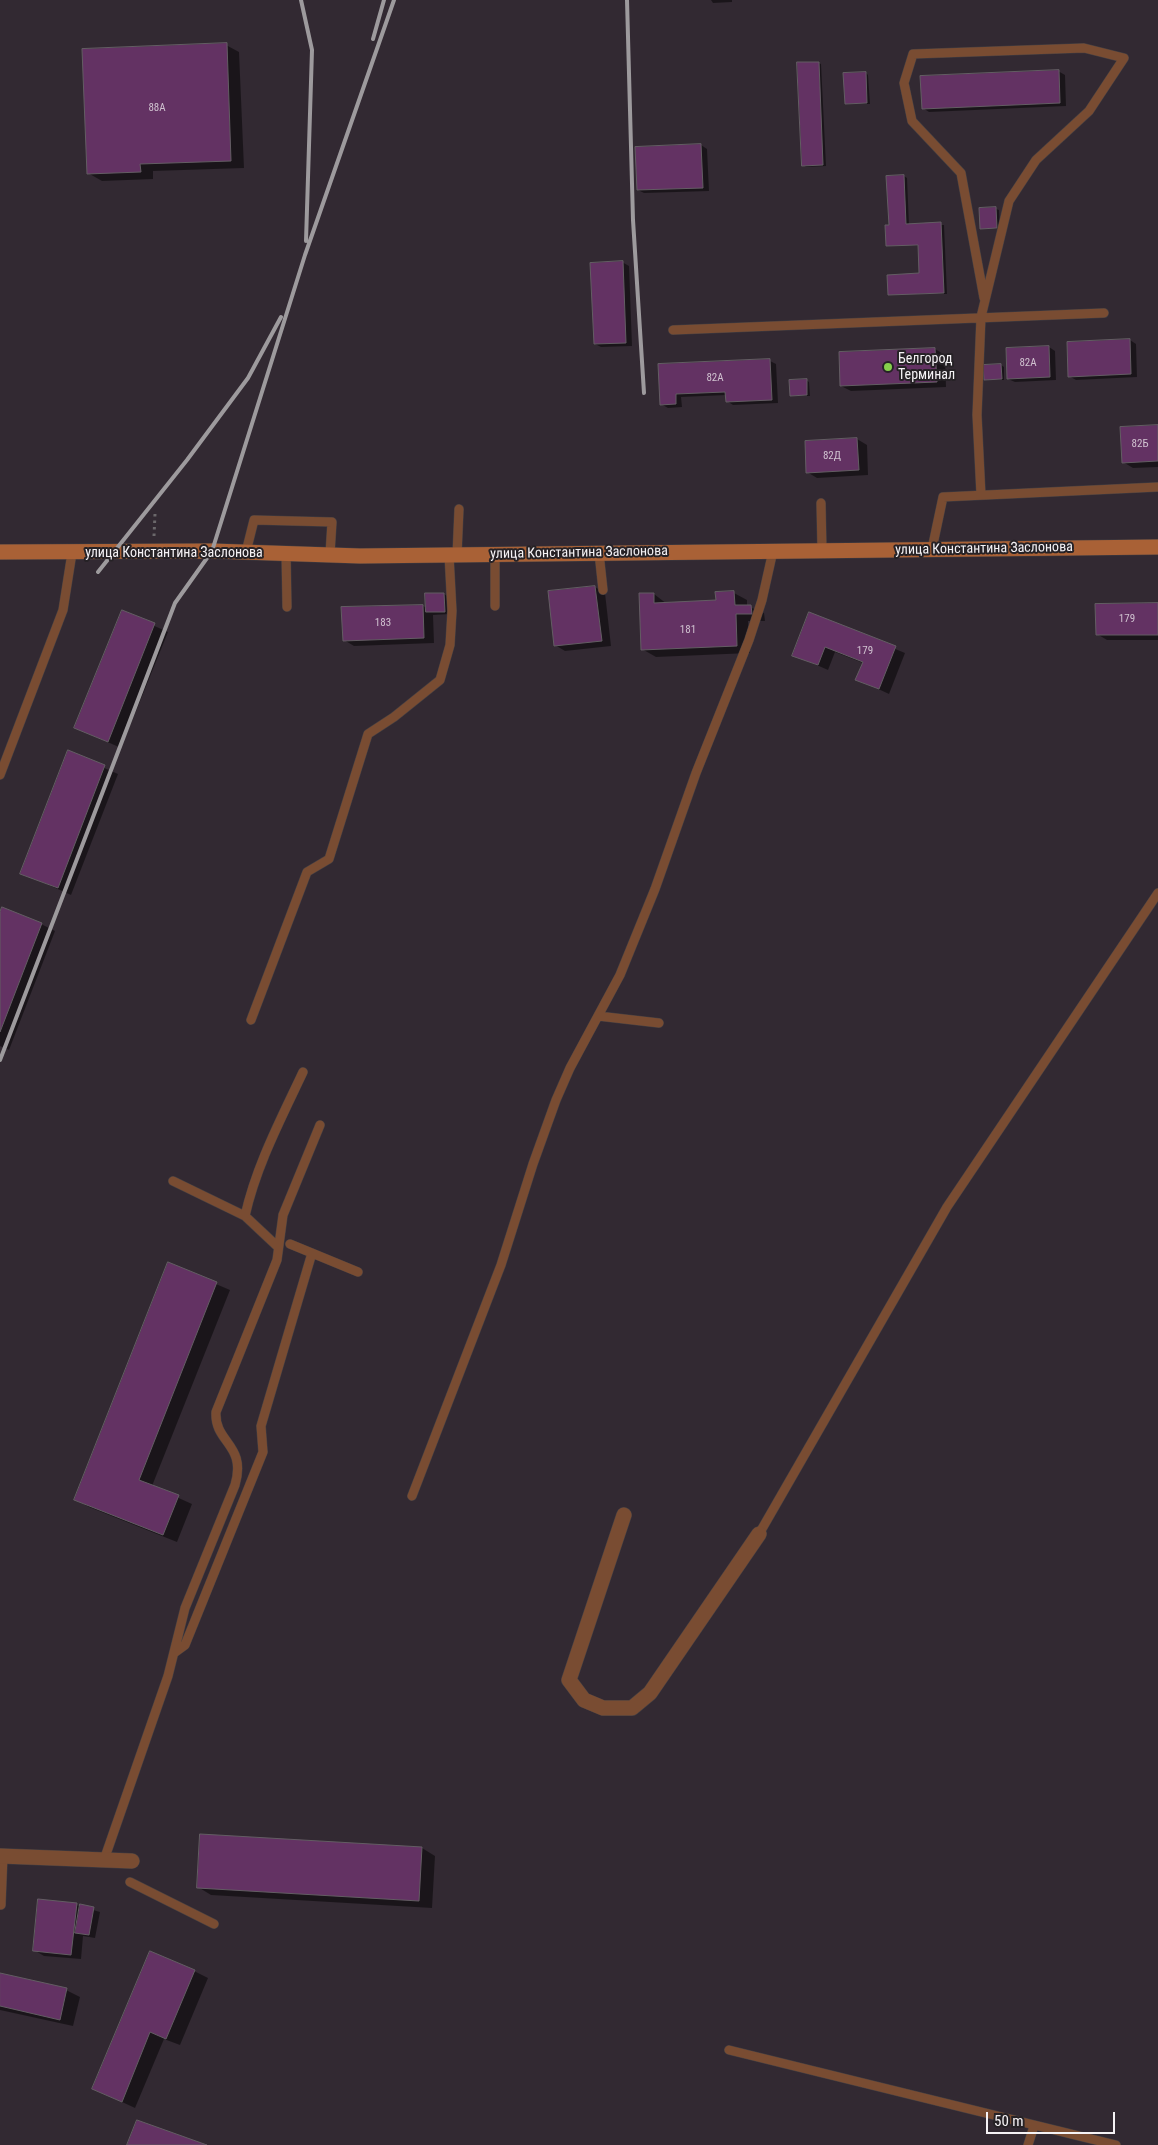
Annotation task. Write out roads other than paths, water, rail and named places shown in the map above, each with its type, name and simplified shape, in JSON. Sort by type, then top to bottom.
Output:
[{"type":"street","name":"улица Константина Заслонова","points":[[0,552],[246,552],[453,555],[1158,547]]},
{"type":"street","points":[[624,1516],[569,1680],[584,1700],[603,1708],[632,1708],[650,1693],[759,1534]]},
{"type":"street","points":[[2,1856],[132,1862]]},
{"type":"lane","points":[[981,495],[977,415],[981,317],[984,298],[1009,201],[1036,160],[1089,111],[1124,58],[1084,48],[913,54],[904,83],[912,120],[961,173],[984,298]]},
{"type":"lane","points":[[673,330],[1104,313]]},
{"type":"lane","points":[[932,549],[943,497],[1158,487]]},
{"type":"lane","points":[[821,503],[822,550]]},
{"type":"lane","points":[[252,1020],[307,872],[329,858],[368,734],[394,717],[440,680],[450,644],[453,555],[460,509]]},
{"type":"lane","points":[[246,552],[254,520],[332,522],[330,554]]},
{"type":"lane","points":[[412,1496],[501,1265],[533,1164],[556,1100],[637,934],[696,774],[742,660],[762,600],[773,551]]},
{"type":"lane","points":[[0,775],[63,610],[72,553]]},
{"type":"lane","points":[[286,553],[287,608]]},
{"type":"lane","points":[[599,553],[603,590]]},
{"type":"lane","points":[[495,606],[496,554]]},
{"type":"lane","points":[[759,1534],[947,1207],[1158,893]]},
{"type":"lane","points":[[598,1016],[659,1024]]},
{"type":"lane","points":[[245,1216],[249,1198],[276,1130],[303,1072]]},
{"type":"lane","points":[[104,1860],[174,1653],[185,1608],[222,1521],[238,1474],[237,1457],[218,1427],[216,1412],[274,1266],[283,1215],[320,1125]]},
{"type":"lane","points":[[173,1181],[245,1216],[278,1247]]},
{"type":"lane","points":[[290,1244],[358,1272]]},
{"type":"lane","points":[[174,1653],[186,1645],[263,1452],[261,1426],[312,1253]]},
{"type":"lane","points":[[1,1905],[2,1856]]},
{"type":"lane","points":[[130,1882],[214,1924]]},
{"type":"lane","points":[[729,2050],[1116,2145]]},
{"type":"lane","points":[[1028,2145],[1034,2126]]},
{"type":"railway","points":[[301,0],[312,50],[306,241]]},
{"type":"railway","points":[[373,39],[384,0]]},
{"type":"railway","points":[[0,1060],[175,603],[212,551],[305,255],[394,0]]},
{"type":"railway","points":[[627,0],[633,220],[644,393]]},
{"type":"railway","points":[[98,572],[187,460],[248,378],[281,317]]},
{"type":"place","name":"Белгород Терминал","points":[[888,367]]}]
